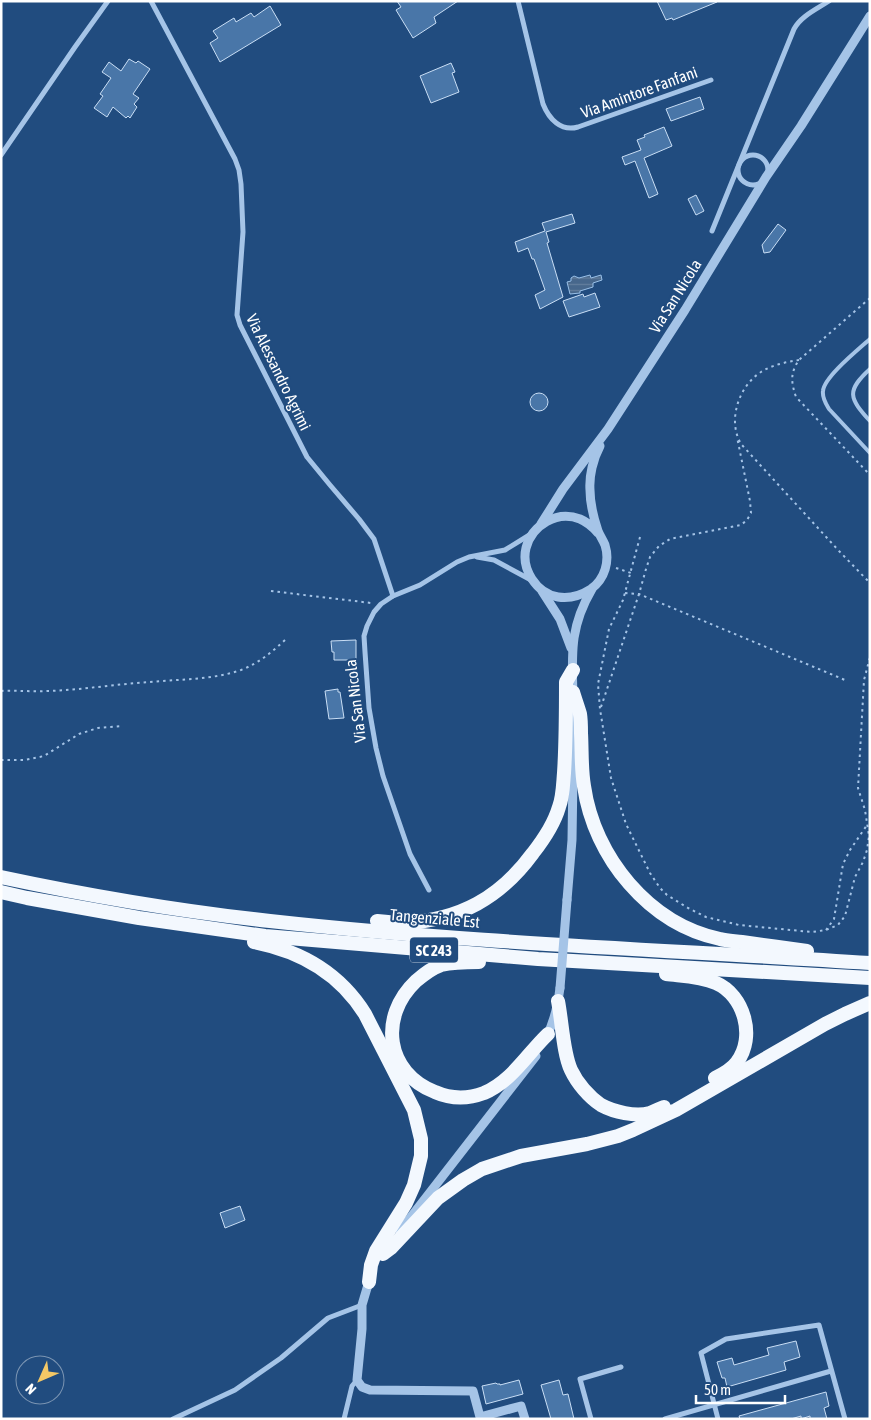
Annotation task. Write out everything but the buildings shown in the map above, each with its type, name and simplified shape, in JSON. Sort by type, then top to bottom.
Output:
[{"type":"highway","points":[[270,921],[310,916],[403,923],[441,918],[462,912],[483,902],[505,886],[524,866],[538,847],[560,806],[564,762],[566,682],[573,670]]},
{"type":"highway","points":[[573,692],[580,715],[584,785],[588,806],[594,826],[615,866],[629,884],[645,899],[681,925],[698,933],[720,940],[828,953],[848,962]]},
{"type":"highway","name":"Tangenziale Est","points":[[1,877],[144,903],[270,921],[465,939],[870,963]]},
{"type":"highway","name":"Tangenziale Est","points":[[1,892],[176,924],[265,936],[538,959],[870,978]]},
{"type":"highway","points":[[176,924],[189,930],[276,948],[292,953],[316,965],[329,973],[348,991],[358,1003],[376,1033],[414,1110],[421,1139],[421,1156],[414,1185],[406,1203],[376,1251],[368,1282]]},
{"type":"highway","points":[[538,959],[526,962],[460,962],[440,966],[423,975],[408,988],[398,1004],[392,1023],[392,1044],[400,1063],[410,1077],[424,1088],[444,1096],[464,1098],[483,1093],[501,1084],[548,1034]]},
{"type":"highway","points":[[559,995],[566,1056],[571,1070],[588,1094],[601,1105],[632,1114],[649,1113],[724,1073],[737,1062],[744,1048],[747,1032],[744,1016],[739,1004],[730,992],[716,983],[699,978],[615,967],[597,961]]},
{"type":"highway","points":[[383,1254],[392,1248],[438,1198],[482,1169],[521,1156],[587,1144],[633,1130],[676,1110],[825,1024],[870,1003]]},
{"type":"street","points":[[1,155],[108,1]]},
{"type":"street","name":"Via Alessandro Agrimi","points":[[151,1],[235,159],[239,170],[243,232],[237,315],[240,325],[307,457],[359,518],[374,539],[393,596]]},
{"type":"street","name":"Via Amintore Fanfani","points":[[518,1],[543,104],[546,112],[556,124],[564,128],[578,128],[711,80]]},
{"type":"street","points":[[712,231],[798,23],[829,1]]},
{"type":"street","name":"Via San Nicola","points":[[430,890],[410,854],[383,776],[376,748],[369,708],[364,636],[374,612],[381,604],[393,596],[420,585],[457,562],[469,557],[505,550],[533,532],[541,524],[563,489],[608,429],[685,310],[766,177],[801,126],[870,16]]},
{"type":"street","points":[[755,154],[764,158],[768,167],[766,177],[760,183],[751,185],[743,181],[738,173],[739,164],[745,157],[755,154]]},
{"type":"street","name":"Via San Nicola","points":[[598,533],[591,502],[590,480],[597,453],[608,429]]},
{"type":"street","name":"Via San Nicola","points":[[541,524],[552,519],[567,516],[580,519],[593,527],[605,544],[607,566]]},
{"type":"street","name":"Via San Nicola","points":[[533,532],[526,548],[525,557],[527,569],[534,582]]},
{"type":"street","name":"Via San Nicola","points":[[469,557],[494,560],[555,596],[575,597],[594,587]]},
{"type":"street","points":[[344,1419],[352,1386],[357,1380],[362,1329],[362,1305],[368,1282],[383,1254],[418,1206],[541,1048],[553,1022],[559,995],[572,840],[574,762],[572,653],[577,621],[607,566]]},
{"type":"street","points":[[541,589],[560,619],[572,653]]},
{"type":"street","points":[[173,1419],[235,1390],[281,1358],[328,1318],[362,1305]]},
{"type":"street","points":[[718,1419],[702,1354],[726,1339],[818,1326],[845,1419]]},
{"type":"street","points":[[591,1419],[580,1379],[621,1367]]},
{"type":"street","points":[[665,1419],[831,1371]]},
{"type":"street","points":[[357,1380],[362,1387],[370,1390],[473,1391],[480,1417],[521,1406],[525,1419]]},
{"type":"lane","points":[[870,339],[831,375],[823,390],[825,404],[870,453]]},
{"type":"lane","points":[[870,369],[859,378],[853,390],[853,400],[870,421]]},
{"type":"path","points":[[600,709],[650,557],[659,546],[670,539],[741,525],[751,513],[735,425],[735,413],[739,399],[746,385],[761,372],[771,367],[799,360]]},
{"type":"path","points":[[737,437],[741,444],[832,544],[870,582]]},
{"type":"path","points":[[640,537],[625,593],[609,629],[598,684],[600,709],[611,778],[626,824],[650,873],[660,888],[667,895],[688,908],[721,922],[812,932],[826,930],[838,925],[845,916],[855,877],[867,850],[869,836],[868,824],[858,788],[864,680],[870,657]]},
{"type":"path","points":[[607,566],[631,573]]},
{"type":"path","points":[[271,591],[381,604]]},
{"type":"path","points":[[625,593],[638,594],[846,680]]},
{"type":"path","points":[[1,691],[45,692],[222,676],[254,664],[285,640]]},
{"type":"path","points":[[1,760],[25,760],[44,756],[79,734],[98,728],[122,726]]},
{"type":"path","points":[[826,930],[834,919],[843,864],[868,824]]},
{"type":"water","points":[[590,275],[591,278],[601,275],[602,280],[593,283],[593,287],[580,291],[580,293],[570,294],[567,282],[571,281],[571,278],[574,276],[579,278]]}]
